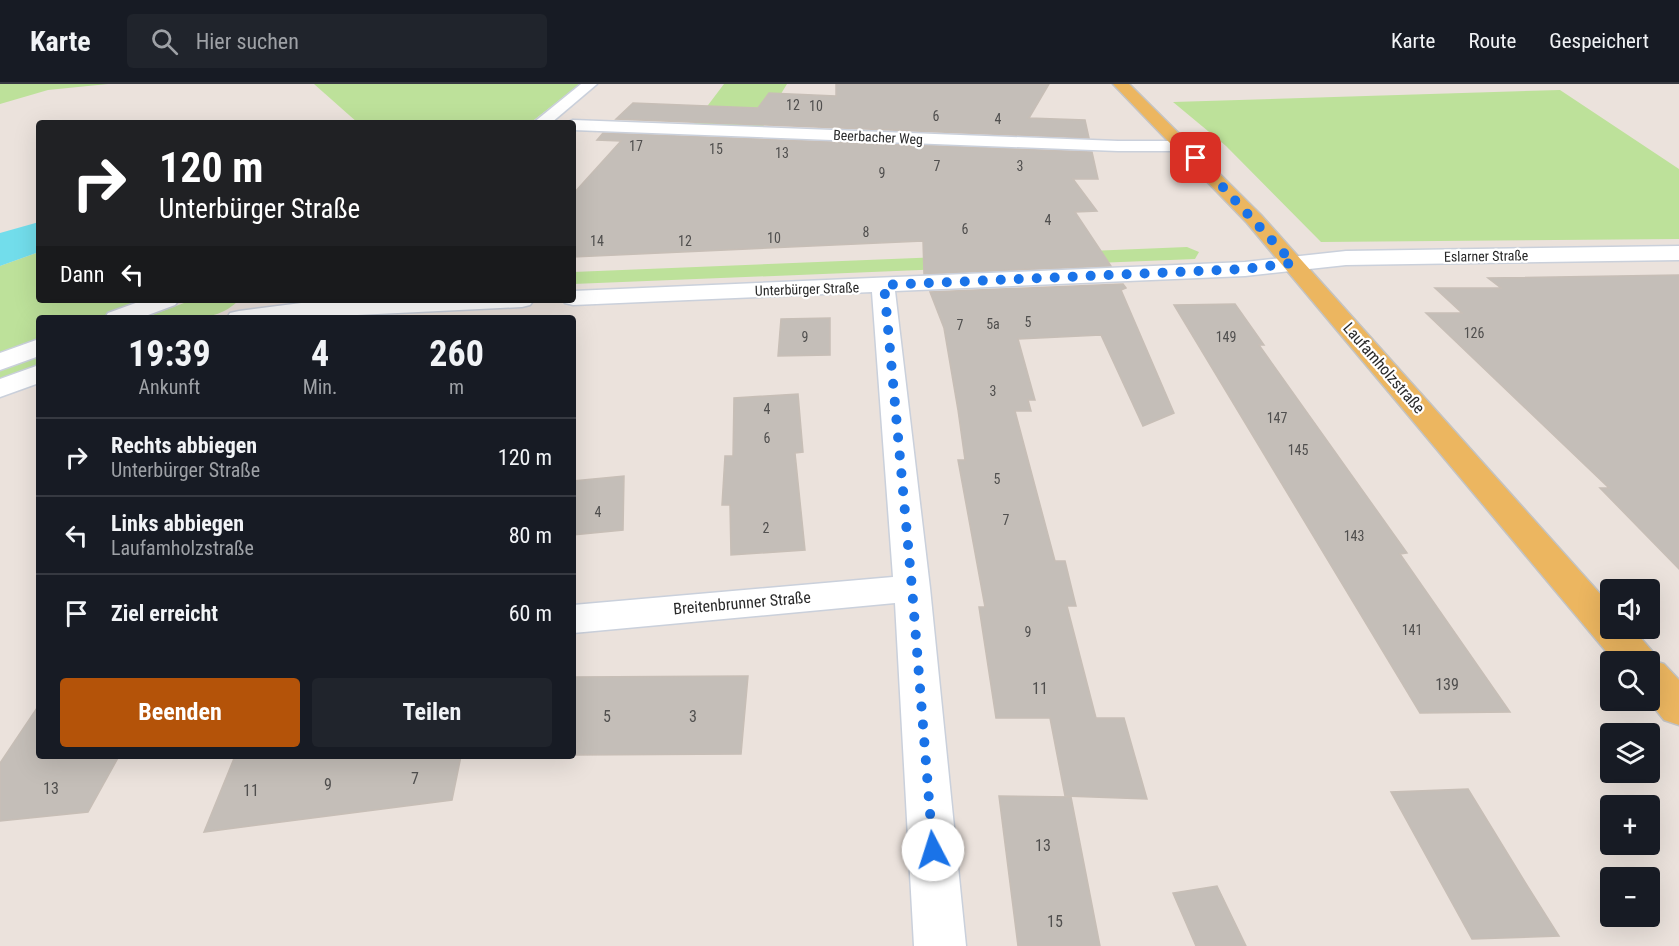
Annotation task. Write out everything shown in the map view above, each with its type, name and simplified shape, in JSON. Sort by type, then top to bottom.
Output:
[{"type":"main road","name":"Laufamholzstraße","points":[[1120,84],[1183,146],[1293,263],[1628,651]]},
{"type":"main road","points":[[1660,686],[1679,708]]},
{"type":"street","points":[[545,120],[590,84]]},
{"type":"street","name":"Beerbacher Weg","points":[[576,125],[1118,146],[1183,146]]},
{"type":"street","name":"Eslarner Straße","points":[[1293,263],[1355,258],[1679,253]]},
{"type":"street","name":"Unterbürger Straße","points":[[576,298],[1245,269],[1293,263]]},
{"type":"street","points":[[884,285],[912,588],[940,946]]},
{"type":"street","points":[[125,315],[159,303]]},
{"type":"street","points":[[249,311],[451,303]]},
{"type":"street","points":[[0,362],[36,348]]},
{"type":"street","points":[[0,389],[36,374]]},
{"type":"street","name":"Breitenbrunner Straße","points":[[576,619],[912,588]]},
{"type":"green space","points":[[0,84],[108,84],[48,90],[0,104]]},
{"type":"green space","points":[[314,84],[580,84],[534,120],[355,120]]},
{"type":"green space","points":[[724,84],[787,84],[763,127],[693,125]]},
{"type":"green space","points":[[1560,90],[1679,169],[1679,239],[1321,242],[1226,146],[1173,102]]},
{"type":"green space","points":[[1187,247],[1199,252],[1195,259],[576,284],[576,272]]},
{"type":"green space","points":[[36,253],[36,303],[167,303],[140,315],[36,315],[36,365],[0,379],[0,266]]},
{"type":"green space","points":[[184,303],[236,303],[212,315],[152,315]]},
{"type":"water","points":[[36,223],[36,253],[0,266],[0,233]]},
{"type":"building","points":[[836,84],[1049,84],[1029,118],[1085,120],[1089,138],[616,119],[633,103],[758,108],[769,93],[836,96]]},
{"type":"building","points":[[603,133],[1092,152],[1098,179],[1073,179],[1097,211],[1075,212],[1111,266],[924,274],[923,241],[576,257],[576,191],[621,141],[597,140]]},
{"type":"building","points":[[1679,275],[1679,569],[1600,488],[1609,488],[1426,313],[1462,313],[1435,288],[1501,288],[1488,278]]},
{"type":"building","points":[[1123,284],[1126,288],[1121,290],[1174,413],[1143,426],[1101,335],[1018,339],[1035,400],[1028,400],[1031,411],[1015,411],[1055,561],[1065,561],[1076,606],[1067,606],[1096,718],[1124,718],[1147,799],[1065,796],[1050,718],[996,718],[979,607],[985,607],[958,460],[965,460],[958,410],[944,328],[930,292]]},
{"type":"building","points":[[1235,304],[1264,345],[1259,345],[1407,553],[1400,554],[1510,712],[1420,713],[1174,305]]},
{"type":"building","points":[[830,318],[830,355],[778,356],[781,319]]},
{"type":"building","points":[[798,394],[803,452],[795,453],[805,550],[731,555],[730,505],[722,505],[725,456],[733,456],[734,398]]},
{"type":"building","points":[[624,476],[623,530],[576,535],[576,481]]},
{"type":"building","points":[[748,676],[741,754],[576,755],[576,677]]},
{"type":"building","points":[[36,709],[36,759],[117,759],[88,812],[0,821],[0,763]]},
{"type":"building","points":[[234,759],[460,759],[452,800],[204,832]]},
{"type":"building","points":[[1468,789],[1559,936],[1472,939],[1391,792]]},
{"type":"building","points":[[999,796],[1071,797],[1100,946],[1018,946]]},
{"type":"building","points":[[1217,886],[1246,946],[1196,946],[1173,893]]},
{"type":"route","points":[[933,850],[884,285],[1245,269],[1293,263],[1196,158]]}]
